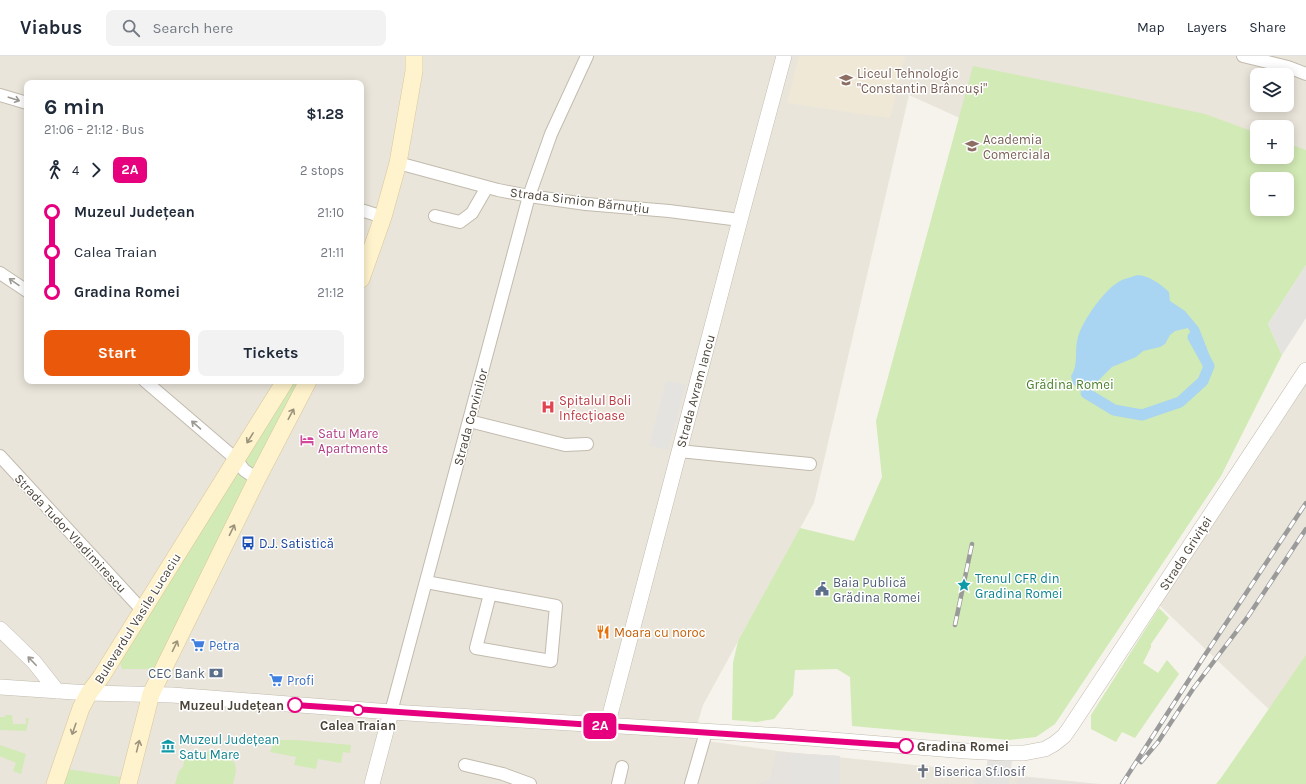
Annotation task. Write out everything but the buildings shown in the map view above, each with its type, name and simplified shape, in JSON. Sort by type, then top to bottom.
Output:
[{"type":"main road","points":[[364,271],[383,217],[398,163],[414,72],[414,56]]},
{"type":"main road","points":[[364,247],[383,217]]},
{"type":"main road","name":"Bulevardul Vasile Lucaciu","points":[[55,784],[81,708],[89,693],[101,677],[284,384]]},
{"type":"main road","points":[[128,784],[151,694],[257,479],[306,384]]},
{"type":"street","name":"Strada Corvinilor","points":[[372,784],[529,196],[551,134],[587,56]]},
{"type":"street","name":"Strada Avram Iancu","points":[[608,726],[784,56]]},
{"type":"street","points":[[1243,56],[1289,62],[1306,74]]},
{"type":"street","points":[[0,95],[24,102]]},
{"type":"street","name":"Strada Simion Bărnuțiu","points":[[398,163],[487,187],[529,196],[586,204],[669,211],[740,220]]},
{"type":"street","points":[[435,216],[460,222],[472,213],[487,187]]},
{"type":"street","points":[[364,211],[383,217]]},
{"type":"street","points":[[0,273],[24,289]]},
{"type":"street","name":"Strada Griviței","points":[[706,732],[796,737],[966,751],[1024,753],[1044,749],[1054,744],[1064,736],[1306,370]]},
{"type":"street","points":[[148,384],[236,459],[244,470],[257,479]]},
{"type":"street","points":[[469,421],[565,445],[587,444]]},
{"type":"street","points":[[679,451],[810,464]]},
{"type":"street","name":"Strada Tudor Vladimirescu","points":[[0,456],[142,610]]},
{"type":"street","points":[[426,582],[556,606],[551,661],[476,648],[490,594]]},
{"type":"street","points":[[0,629],[34,662],[57,691]]},
{"type":"street","points":[[0,687],[89,693],[151,694],[391,712],[706,732],[691,784]]},
{"type":"street","points":[[465,765],[502,779],[530,784]]},
{"type":"street","points":[[618,784],[622,767]]},
{"type":"shaded area","points":[[0,56],[1306,56],[1306,161],[1294,158],[1294,120],[1250,120],[1250,153],[964,120],[909,95],[814,503],[703,705],[693,739],[778,751],[1100,784],[0,784]]},
{"type":"shaded area","name":"Liceul Tehnologic \"Constantin Brâncuși\"","points":[[799,56],[905,56],[890,118],[787,103]]},
{"type":"shaded area","points":[[1306,265],[1306,318],[1282,355],[1268,324]]},
{"type":"shaded area","points":[[1306,372],[1306,728],[1298,737],[1158,604]]},
{"type":"shaded area","points":[[666,381],[686,384],[668,450],[649,446]]},
{"type":"shaded area","points":[[776,752],[840,756],[840,784],[756,784],[770,779]]},
{"type":"shaded area","points":[[790,753],[840,756],[840,784],[789,784]]},
{"type":"shaded area","points":[[988,757],[1012,760],[1009,784],[974,784],[976,769],[986,770]]},
{"type":"shaded area","points":[[1018,777],[1089,784],[1017,784]]},
{"type":"green space","name":"Grădina Romei","points":[[973,66],[1205,114],[1250,130],[1250,164],[1294,164],[1294,146],[1306,150],[1306,265],[1268,324],[1282,355],[1221,476],[1055,724],[1036,737],[1009,740],[852,726],[850,677],[837,669],[795,670],[793,695],[774,719],[757,722],[732,720],[733,663],[738,641],[800,528],[854,541],[882,477],[876,421]]},
{"type":"green space","points":[[288,384],[298,384],[156,669],[122,669],[119,659]]},
{"type":"green space","points":[[1159,608],[1169,618],[1151,644],[1143,663],[1158,673],[1167,660],[1179,674],[1135,738],[1122,732],[1116,742],[1091,729],[1091,715]]},
{"type":"green space","points":[[1306,655],[1306,784],[1216,784],[1221,778]]},
{"type":"green space","points":[[5,715],[12,715],[13,724],[26,724],[26,718],[29,718],[26,731],[0,730],[0,717],[5,717]]},
{"type":"green space","points":[[275,740],[296,740],[351,745],[350,753],[343,752],[341,763],[318,759],[316,769],[294,765],[296,757],[270,752]]},
{"type":"green space","points":[[0,745],[26,754],[21,774],[13,771],[16,763],[0,756]]},
{"type":"green space","points":[[204,751],[223,754],[235,763],[236,771],[233,784],[175,784],[179,771],[183,767],[185,757],[188,754]]},
{"type":"green space","points":[[67,769],[120,777],[119,784],[62,784]]},
{"type":"water","points":[[1138,275],[1158,283],[1169,292],[1170,301],[1185,311],[1199,328],[1214,367],[1206,384],[1182,405],[1142,418],[1112,412],[1073,384],[1071,376],[1076,362],[1078,337],[1089,314],[1107,291],[1114,285],[1122,280]],"holes":[[[1188,328],[1209,366],[1203,381],[1180,402],[1142,415],[1114,410],[1086,393],[1112,367],[1136,357],[1143,351],[1160,347],[1165,344],[1170,335],[1175,331]]]},
{"type":"waterway","points":[[1086,393],[1114,410],[1142,415],[1180,402],[1203,381],[1209,366],[1193,337]]},
{"type":"railway","points":[[1122,784],[1203,658],[1306,503]]},
{"type":"railway","points":[[1141,762],[1158,742],[1193,689],[1249,615],[1306,529]]},
{"type":"railway","points":[[955,625],[972,544]]},
{"type":"bus line","name":"2A","points":[[295,705],[412,714],[784,736],[906,746]]},
{"type":"place","name":"Liceul Tehnologic \"Constantin Brâncuși\"","points":[[846,80]]},
{"type":"place","name":"Academia Comerciala","points":[[972,146]]},
{"type":"place","name":"Spitalul Boli Infecțioase","points":[[548,407]]},
{"type":"place","name":"Satu Mare Apartments","points":[[307,440]]},
{"type":"place","name":"D.J. Satistică","points":[[248,543]]},
{"type":"place","name":"Trenul CFR din Gradina Romei","points":[[964,585]]},
{"type":"place","name":"Baia Publică Grădina Romei","points":[[822,589]]},
{"type":"place","name":"Moara cu noroc","points":[[603,632]]},
{"type":"place","name":"Petra","points":[[198,645]]},
{"type":"place","name":"CEC Bank","points":[[216,673]]},
{"type":"place","name":"Profi","points":[[276,680]]},
{"type":"place","name":"Muzeul Județean","points":[[295,705]]},
{"type":"place","name":"Calea Traian","points":[[358,710]]},
{"type":"place","name":"Muzeul Județean Satu Mare","points":[[168,746]]},
{"type":"place","name":"Gradina Romei","points":[[906,746]]},
{"type":"place","name":"Biserica Sf.Iosif","points":[[923,771]]}]
